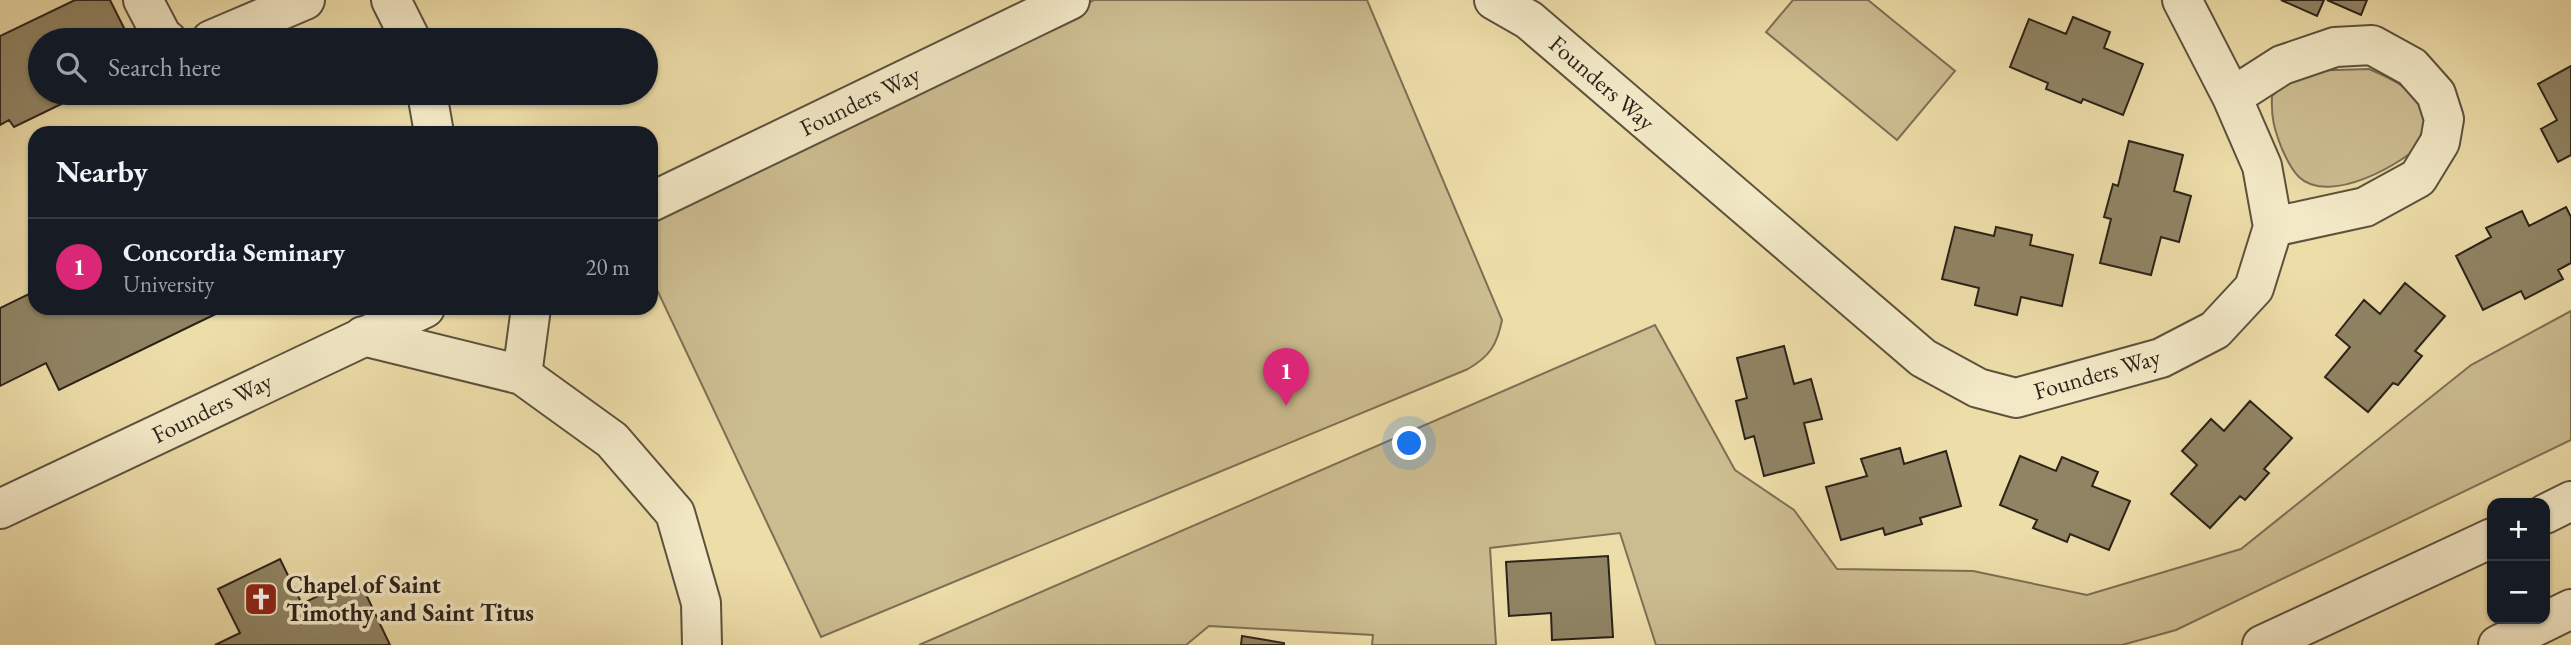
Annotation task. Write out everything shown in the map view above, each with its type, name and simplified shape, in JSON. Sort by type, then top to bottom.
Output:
[{"type":"street","points":[[143,0],[158,28]]},
{"type":"street","points":[[239,28],[305,0]]},
{"type":"street","points":[[391,0],[405,28]]},
{"type":"street","name":"Founders Way","points":[[658,199],[1070,0]]},
{"type":"street","name":"Founders Way","points":[[1494,0],[1529,20],[1923,358],[1978,388],[2016,398],[2161,358],[2215,330],[2254,288],[2273,228],[2262,166],[2232,97],[2182,0]]},
{"type":"street","points":[[2232,97],[2282,65],[2335,47],[2372,45],[2412,67],[2436,94],[2444,119],[2440,142],[2418,178],[2365,206],[2273,228]]},
{"type":"street","points":[[428,105],[433,126]]},
{"type":"street","name":"Founders Way","points":[[0,509],[410,315]]},
{"type":"street","points":[[522,375],[530,315]]},
{"type":"street","points":[[363,336],[522,375],[612,440],[675,513],[701,603],[702,645]]},
{"type":"street","points":[[2550,512],[2571,502]]},
{"type":"street","points":[[2262,645],[2487,540]]},
{"type":"street","points":[[2498,645],[2571,609]]},
{"type":"shaded area","points":[[1094,0],[1367,0],[1502,320],[1495,343],[1482,359],[1468,369],[821,637],[658,292],[658,209]]},
{"type":"shaded area","points":[[1793,0],[1868,0],[1955,71],[1897,140],[1766,32]]},
{"type":"shaded area","points":[[2369,69],[2394,81],[2412,94],[2423,113],[2426,140],[2401,160],[2365,178],[2328,187],[2312,185],[2296,174],[2282,149],[2274,123],[2272,96],[2294,76],[2305,71]]},
{"type":"shaded area","points":[[2571,311],[2571,440],[2176,630],[2122,645],[1656,645],[1620,533],[1490,548],[1496,645],[1372,645],[1373,635],[1209,626],[1186,645],[919,645],[1655,325],[1735,470],[1794,510],[1837,569],[1973,571],[2087,595],[2241,549],[2471,365]]},
{"type":"building","points":[[75,0],[110,0],[124,28],[28,28],[28,105],[59,105],[14,127],[9,120],[0,125],[0,36]]},
{"type":"building","points":[[2281,0],[2324,0],[2317,16]]},
{"type":"building","points":[[2327,0],[2367,0],[2361,15]]},
{"type":"building","points":[[2073,17],[2110,32],[2104,48],[2143,64],[2123,115],[2083,99],[2081,103],[2046,89],[2048,83],[2010,67],[2029,19],[2066,34]]},
{"type":"building","points":[[2571,66],[2571,155],[2558,162],[2541,129],[2557,120],[2538,84]]},
{"type":"building","points":[[2129,141],[2183,155],[2174,191],[2191,196],[2179,242],[2161,237],[2151,275],[2100,263],[2111,219],[2104,217],[2113,184],[2118,186]]},
{"type":"building","points":[[2566,207],[2571,217],[2571,263],[2558,270],[2563,279],[2525,299],[2521,291],[2483,310],[2456,256],[2491,237],[2486,228],[2522,211],[2529,226]]},
{"type":"building","points":[[1955,227],[1994,236],[1996,227],[2032,235],[2030,245],[2073,255],[2062,306],[2021,297],[2017,315],[1975,305],[1979,288],[1942,279]]},
{"type":"building","points":[[2405,283],[2445,316],[2415,351],[2422,356],[2398,385],[2393,383],[2368,412],[2325,377],[2350,347],[2336,335],[2364,300],[2380,314]]},
{"type":"building","points":[[28,294],[28,315],[214,315],[59,390],[46,363],[0,386],[0,308]]},
{"type":"building","points":[[1784,346],[1794,384],[1811,379],[1822,419],[1804,423],[1814,463],[1764,476],[1754,436],[1745,439],[1736,401],[1747,398],[1737,358]]},
{"type":"building","points":[[2250,401],[2292,438],[2264,469],[2269,473],[2245,500],[2240,496],[2210,528],[2171,494],[2197,465],[2182,451],[2211,419],[2224,431]]},
{"type":"building","points":[[1900,448],[1904,464],[1946,451],[1961,506],[1920,518],[1922,524],[1885,535],[1883,528],[1841,540],[1826,487],[1867,476],[1861,459]]},
{"type":"building","points":[[2020,456],[2056,471],[2062,457],[2098,472],[2092,486],[2130,501],[2109,550],[2070,534],[2067,542],[2033,528],[2037,520],[2000,505]]},
{"type":"building","points":[[1608,556],[1613,637],[1552,640],[1551,613],[1509,616],[1506,562]]},
{"type":"building","name":"Chapel of Saint Timothy and Saint Titus","points":[[280,559],[302,604],[346,582],[352,594],[363,588],[390,645],[215,645],[240,633],[218,589]]},
{"type":"building","points":[[1242,636],[1284,643],[1284,645],[1241,645]]},
{"type":"place","name":"Concordia Seminary","points":[[1286,406]]},
{"type":"place","name":"Chapel of Saint Timothy and Saint Titus","points":[[261,599]]}]
